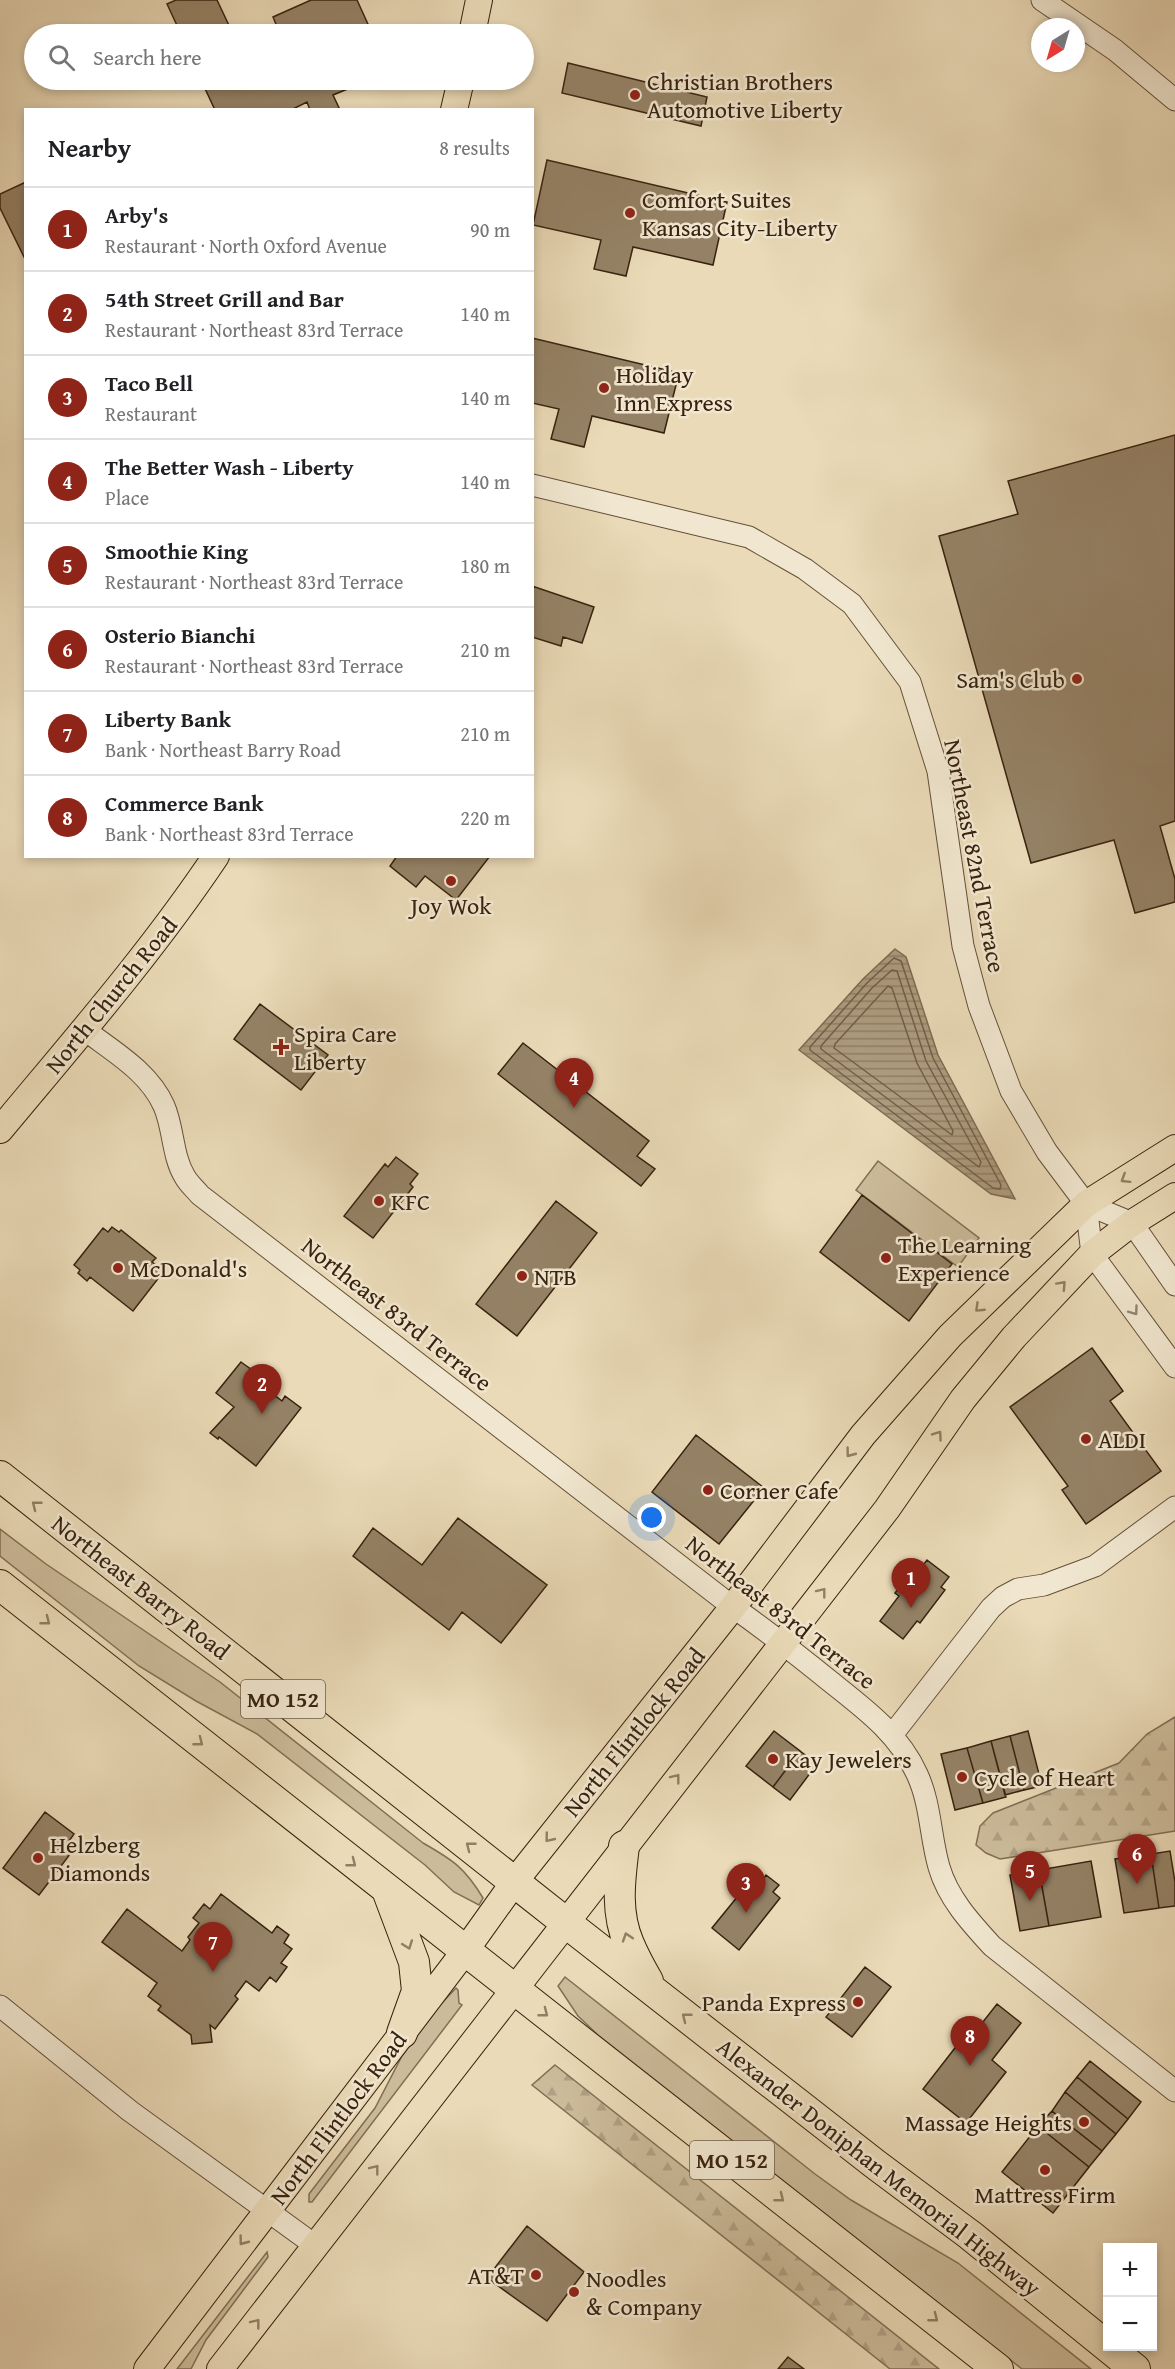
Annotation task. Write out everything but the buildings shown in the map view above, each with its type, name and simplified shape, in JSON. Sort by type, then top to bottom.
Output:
[{"type":"highway","name":"Northeast Barry Road","points":[[0,1476],[565,1922]]},
{"type":"highway","name":"MO 152","points":[[0,1585],[998,2369]]},
{"type":"highway","points":[[624,1846],[619,1888],[621,1916],[628,1942],[652,1990]]},
{"type":"highway","points":[[387,1890],[414,1962],[417,1991],[402,2033]]},
{"type":"highway","name":"Alexander Doniphan Memorial Highway","points":[[565,1922],[875,2164],[970,2235],[1135,2369]]},
{"type":"main road","points":[[474,24],[479,0]]},
{"type":"main road","points":[[454,108],[459,90]]},
{"type":"main road","name":"North Church Road","points":[[0,1130],[85,1030],[176,914],[215,858]]},
{"type":"main road","name":"North Flintlock Road","points":[[147,2369],[465,1951],[515,1881],[733,1607],[863,1435],[950,1336],[1086,1204],[1175,1148]]},
{"type":"main road","points":[[220,2369],[887,1509],[963,1399],[1014,1337],[1092,1254],[1132,1223],[1175,1196]]},
{"type":"street","points":[[1042,0],[1115,50],[1175,100]]},
{"type":"street","name":"Northeast 82nd Terrace","points":[[534,485],[749,537],[805,569],[852,604],[910,682],[938,771],[963,946],[979,1006],[1011,1091],[1047,1152],[1086,1204]]},
{"type":"street","name":"Northeast 83rd Terrace","points":[[85,1030],[150,1081],[164,1107],[172,1132],[176,1157],[185,1177],[200,1195],[733,1607],[783,1643],[876,1718],[905,1751],[918,1775],[928,1804],[939,1868],[969,1922],[992,1946],[1175,2091]]},
{"type":"street","points":[[1175,1285],[1132,1223],[1086,1204],[1092,1254],[1175,1367]]},
{"type":"street","points":[[892,1735],[991,1608],[1003,1597],[1018,1589],[1044,1585],[1095,1566],[1175,1507]]},
{"type":"street","points":[[0,2006],[130,2111],[316,2246]]},
{"type":"green space","points":[[878,1161],[979,1238],[958,1267],[856,1190]]},
{"type":"green space","points":[[0,1529],[46,1564],[220,1682],[423,1843],[450,1860],[464,1872],[483,1898],[479,1905],[454,1892],[425,1865],[257,1734],[196,1701],[139,1666],[0,1556]]},
{"type":"green space","points":[[1175,1717],[1175,1831],[1000,1859],[986,1853],[976,1845],[980,1826],[993,1813],[1119,1763],[1147,1734]]},
{"type":"green space","points":[[565,1977],[815,2174],[851,2200],[958,2263],[1091,2369],[1022,2369],[598,2035],[578,2016],[558,1986]]},
{"type":"green space","points":[[456,1988],[459,2003],[462,2005],[312,2202],[309,2202],[309,2194],[375,2108],[402,2056]]},
{"type":"green space","points":[[555,2065],[939,2369],[890,2369],[532,2085]]},
{"type":"green space","points":[[267,2252],[268,2257],[206,2340],[191,2369],[177,2369]]},
{"type":"water","points":[[895,949],[906,957],[938,1055],[1015,1199],[991,1194],[799,1050],[863,979]]},
{"type":"place","name":"Christian Brothers Automotive Liberty","points":[[635,95]]},
{"type":"place","name":"Comfort Suites Kansas City-Liberty","points":[[630,213]]},
{"type":"place","name":"Holiday Inn Express","points":[[604,388]]},
{"type":"place","name":"Sam's Club","points":[[1077,679]]},
{"type":"place","name":"Joy Wok","points":[[451,881]]},
{"type":"place","name":"Spira Care Liberty","points":[[281,1047]]},
{"type":"place","name":"The Better Wash - Liberty","points":[[574,1108]]},
{"type":"place","name":"KFC","points":[[379,1201]]},
{"type":"place","name":"The Learning Experience","points":[[886,1258]]},
{"type":"place","name":"McDonald's","points":[[118,1268]]},
{"type":"place","name":"NTB","points":[[522,1276]]},
{"type":"place","name":"54th Street Grill and Bar","points":[[262,1414]]},
{"type":"place","name":"ALDI","points":[[1086,1439]]},
{"type":"place","name":"Corner Cafe","points":[[708,1490]]},
{"type":"place","name":"Arby's","points":[[911,1608]]},
{"type":"place","name":"Kay Jewelers","points":[[773,1759]]},
{"type":"place","name":"Cycle of Heart","points":[[962,1777]]},
{"type":"place","name":"Helzberg Diamonds","points":[[38,1858]]},
{"type":"place","name":"Osterio Bianchi","points":[[1137,1884]]},
{"type":"place","name":"Smoothie King","points":[[1030,1901]]},
{"type":"place","name":"Taco Bell","points":[[746,1913]]},
{"type":"place","name":"Liberty Bank","points":[[213,1972]]},
{"type":"place","name":"Panda Express","points":[[858,2002]]},
{"type":"place","name":"Commerce Bank","points":[[970,2066]]},
{"type":"place","name":"Massage Heights","points":[[1084,2122]]},
{"type":"place","name":"Mattress Firm","points":[[1045,2170]]},
{"type":"place","name":"AT&T","points":[[536,2275]]},
{"type":"place","name":"Noodles & Company","points":[[574,2292]]}]
